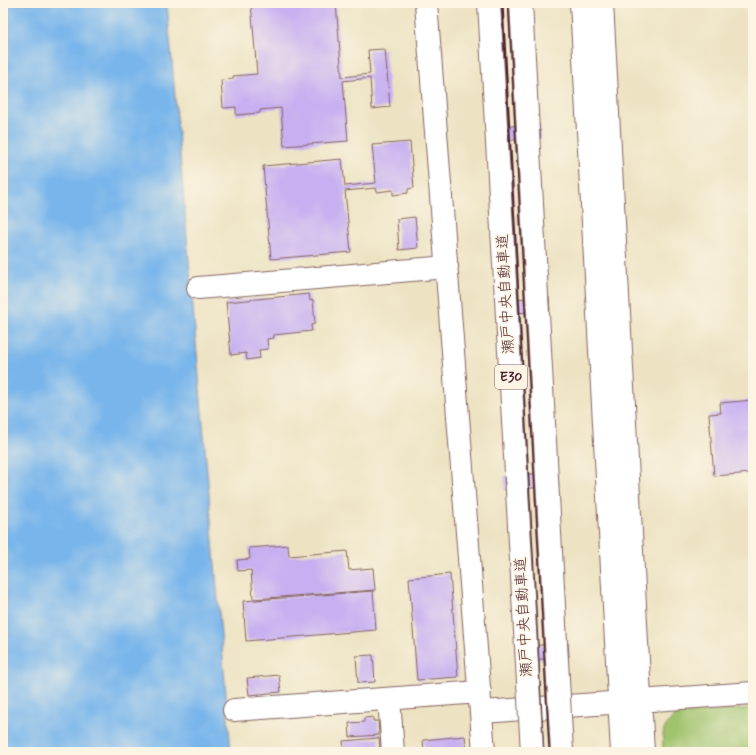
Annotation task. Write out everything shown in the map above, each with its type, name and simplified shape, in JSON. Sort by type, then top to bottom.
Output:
[{"type":"main road","points":[[426,3],[484,752]]},
{"type":"main road","name":"瀬戸中央自動車道","points":[[489,3],[532,752]]},
{"type":"main road","name":"瀬戸中央自動車道","points":[[521,3],[562,752]]},
{"type":"main road","points":[[581,3],[630,701],[644,752]]},
{"type":"main road","points":[[602,3],[630,701],[622,752]]},
{"type":"main road","points":[[198,288],[446,268]]},
{"type":"main road","points":[[234,710],[389,698],[481,702],[630,701],[753,693]]},
{"type":"main road","points":[[389,698],[393,752]]},
{"type":"green space","points":[[753,708],[753,752],[663,752],[663,734],[666,725],[679,714]]},
{"type":"water","points":[[3,3],[167,3],[231,752],[3,752]]},
{"type":"building","points":[[251,3],[336,3],[342,77],[370,74],[368,50],[385,49],[390,107],[372,109],[370,78],[343,81],[348,141],[284,146],[281,108],[260,110],[260,113],[236,115],[236,107],[223,108],[221,80],[233,79],[233,76],[257,74]]},
{"type":"building","points":[[539,124],[541,138],[488,142],[486,128]]},
{"type":"building","points":[[410,142],[414,188],[408,189],[408,193],[393,195],[393,190],[377,192],[376,188],[345,191],[351,252],[271,259],[263,166],[342,159],[345,186],[376,183],[372,145]]},
{"type":"building","points":[[415,217],[418,248],[399,250],[397,219]]},
{"type":"building","points":[[309,294],[310,301],[313,300],[315,324],[311,325],[312,331],[273,335],[274,338],[267,339],[268,349],[259,350],[260,358],[247,360],[246,353],[231,355],[226,302]]},
{"type":"building","points":[[549,297],[550,311],[497,314],[496,300]]},
{"type":"building","points":[[753,400],[753,473],[714,476],[709,414],[721,413],[720,403]]},
{"type":"building","points":[[557,472],[559,486],[505,490],[504,476]]},
{"type":"building","points":[[288,545],[289,556],[347,551],[349,570],[373,568],[375,590],[253,599],[251,570],[238,571],[237,560],[250,559],[249,548]]},
{"type":"building","points":[[450,574],[458,677],[417,680],[409,578]]},
{"type":"building","points":[[373,591],[376,630],[246,641],[243,601]]},
{"type":"building","points":[[568,643],[569,657],[516,661],[515,647]]},
{"type":"building","points":[[373,655],[375,682],[358,683],[356,656]]},
{"type":"building","points":[[279,675],[281,692],[249,695],[247,678]]},
{"type":"building","points":[[373,717],[373,721],[378,721],[379,735],[350,737],[349,723],[364,722],[364,718]]},
{"type":"building","points":[[465,736],[467,752],[424,752],[423,740]]},
{"type":"building","points":[[379,738],[380,752],[344,752],[343,741]]},
{"type":"railway","points":[[502,3],[543,752]]},
{"type":"railway","points":[[509,3],[550,752]]}]
